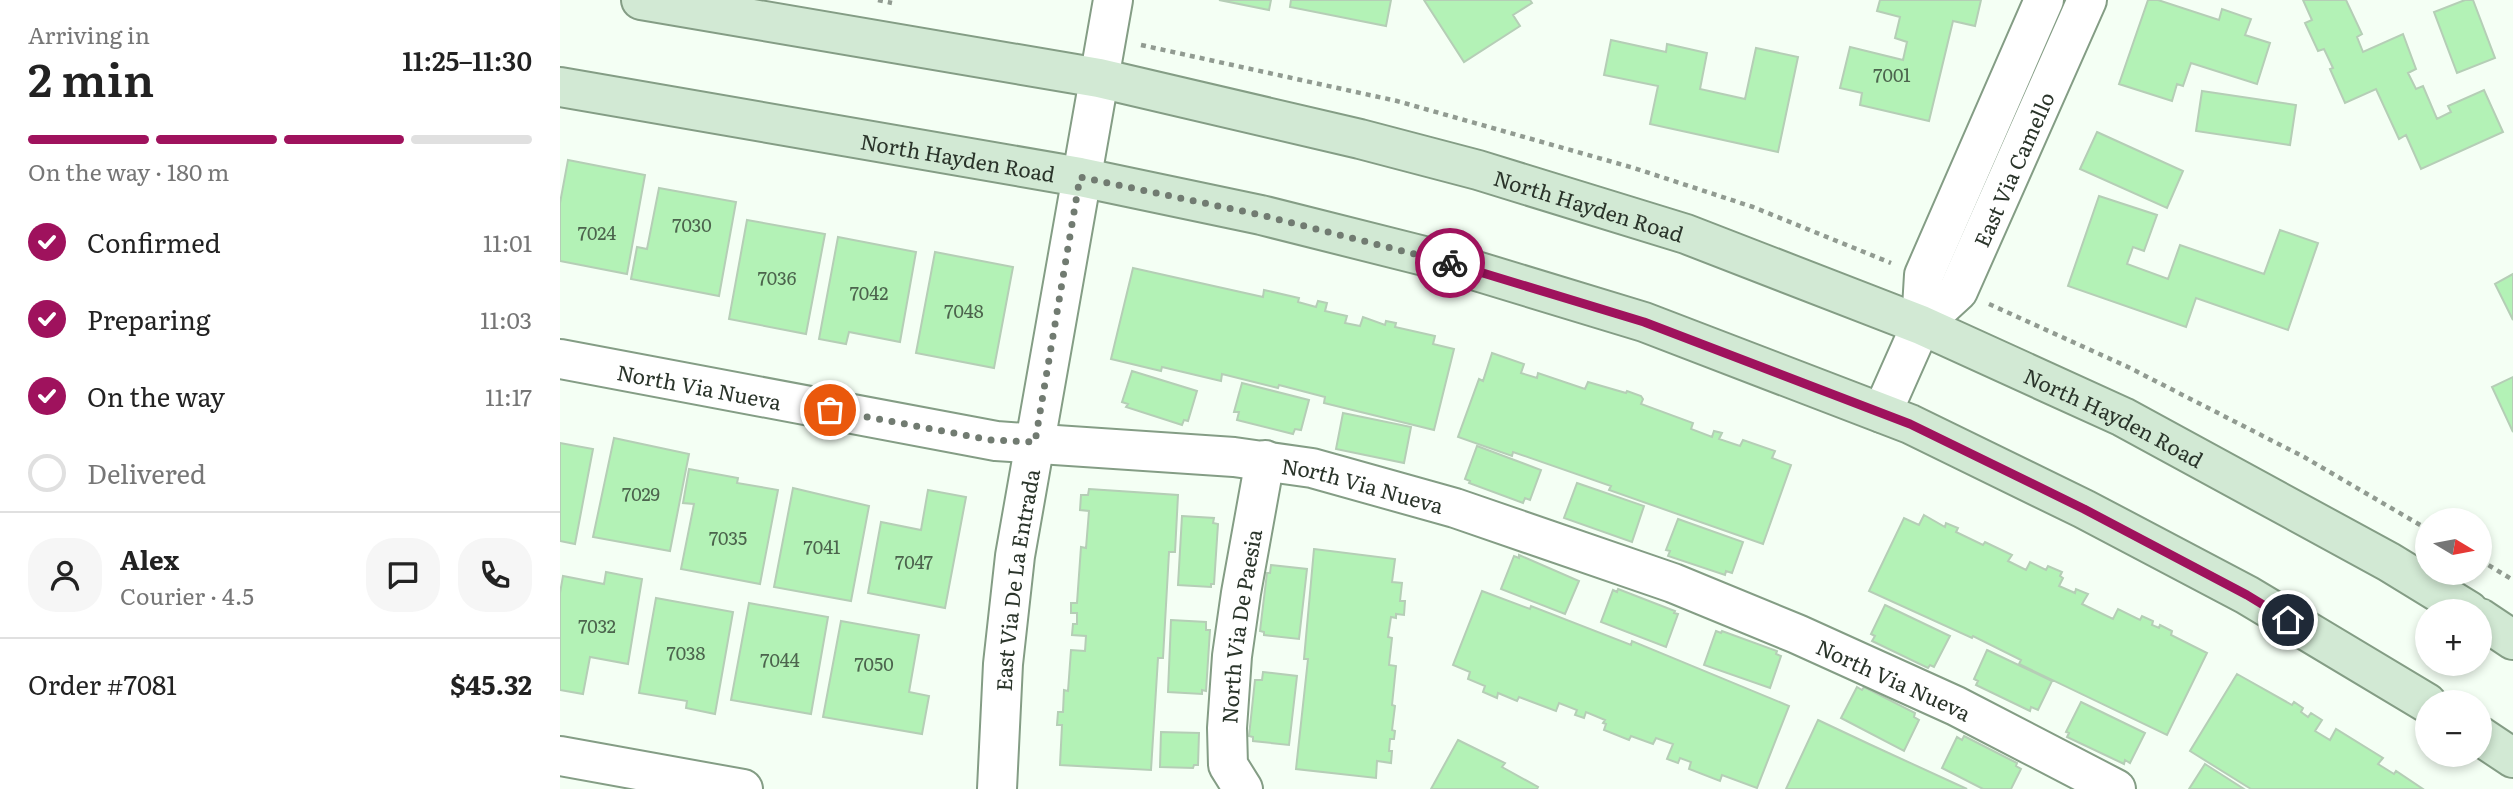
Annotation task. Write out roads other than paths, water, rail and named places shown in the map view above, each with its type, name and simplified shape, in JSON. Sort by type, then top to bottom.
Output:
[{"type":"main road","name":"North Hayden Road","points":[[641,0],[1099,78],[1360,139],[1527,184],[1686,234],[1921,325],[2123,417],[2334,531],[2449,599]]},
{"type":"main road","name":"North Hayden Road","points":[[560,87],[1080,177],[1261,215],[1440,260],[1644,322],[1882,412],[2084,509],[2247,595],[2415,696]]},
{"type":"main road","points":[[2492,626],[2513,640]]},
{"type":"main road","points":[[2492,744],[2513,758]]},
{"type":"street","name":"East Via De La Entrada","points":[[997,789],[1003,664],[1014,556],[1112,0]]},
{"type":"street","name":"East Via Camello","points":[[1882,412],[1921,325],[1923,275],[2044,0]]},
{"type":"street","name":"East Via Camello","points":[[1921,325],[1958,291],[2087,0]]},
{"type":"street","name":"North Via Nueva","points":[[560,359],[991,440],[1265,460],[1312,468],[1455,508],[1673,583],[1797,634],[1956,706],[2116,789]]},
{"type":"street","name":"North Via De Paesia","points":[[1243,789],[1228,765],[1227,729],[1232,656],[1265,460]]},
{"type":"street","points":[[560,756],[743,789]]}]
